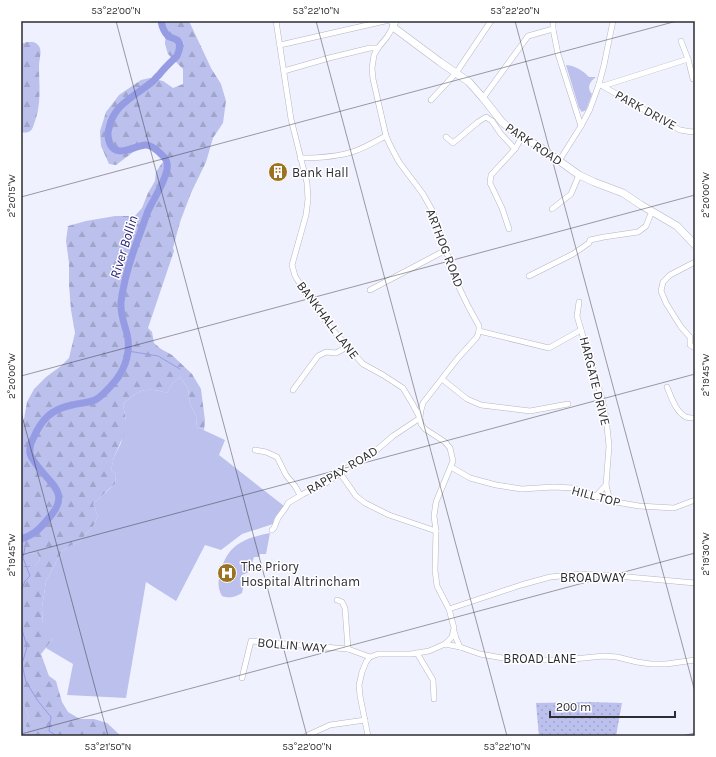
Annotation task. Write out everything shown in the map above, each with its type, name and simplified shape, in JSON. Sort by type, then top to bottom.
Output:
[{"type":"main road","name":"PARK ROAD","points":[[394,24],[440,62],[469,82],[502,122],[522,138],[540,147],[579,175],[623,193],[677,226],[695,245]]},
{"type":"street","name":"BANKHALL LANE","points":[[276,21],[291,119],[307,183],[308,199],[306,215],[292,265],[295,276],[320,313],[347,348],[362,364],[403,388],[420,418],[421,424],[425,429],[445,442],[450,448],[453,461],[436,502],[434,516],[436,531],[435,570],[437,586],[448,609],[460,647]]},
{"type":"street","points":[[280,45],[385,21],[389,21],[394,24]]},
{"type":"street","points":[[431,100],[456,73],[491,21]]},
{"type":"street","points":[[553,21],[552,29],[558,54],[581,126]]},
{"type":"street","points":[[559,161],[581,126],[601,85],[613,21]]},
{"type":"street","name":"ARTHOG ROAD","points":[[394,24],[387,37],[378,48],[372,62],[372,73],[386,136],[399,162],[428,203],[436,220],[457,283],[479,326],[479,331]]},
{"type":"street","points":[[483,98],[528,36],[552,29]]},
{"type":"street","points":[[681,41],[688,59],[693,79]]},
{"type":"street","points":[[284,70],[370,48],[378,48]]},
{"type":"street","points":[[601,85],[688,59]]},
{"type":"street","name":"PARK DRIVE","points":[[601,85],[680,130],[695,131]]},
{"type":"street","points":[[446,137],[453,144],[486,117],[492,121],[501,134],[515,149]]},
{"type":"street","points":[[300,158],[333,156],[356,151],[386,136]]},
{"type":"street","points":[[509,229],[502,208],[490,183],[491,175],[515,149],[522,138]]},
{"type":"street","points":[[552,209],[571,194],[579,175]]},
{"type":"street","points":[[529,276],[573,254],[589,243],[590,240],[638,232],[646,226],[652,211]]},
{"type":"street","points":[[370,290],[446,250]]},
{"type":"street","points":[[695,262],[670,275],[663,282],[662,291],[666,303],[681,327],[692,335],[690,345],[695,348]]},
{"type":"street","name":"HARGATE DRIVE","points":[[579,302],[577,316],[601,395],[606,417],[609,446],[606,485],[610,502]]},
{"type":"street","points":[[420,418],[423,403],[477,337],[479,331],[549,348],[581,330]]},
{"type":"street","points":[[293,390],[318,356],[326,352],[336,353],[347,348]]},
{"type":"street","points":[[442,379],[467,399],[481,405],[530,411],[568,404]]},
{"type":"street","points":[[667,386],[679,412],[687,417],[695,418]]},
{"type":"street","name":"RAPPAX ROAD","points":[[272,530],[288,503],[300,495],[326,483],[372,454],[393,436],[420,418]]},
{"type":"street","points":[[255,450],[266,452],[277,457],[286,475],[300,495]]},
{"type":"street","name":"HILL TOP","points":[[451,467],[470,478],[496,485],[522,489],[553,487],[573,488],[610,502],[639,506],[674,508],[695,500]]},
{"type":"street","points":[[340,473],[356,496],[365,503],[389,515],[436,531]]},
{"type":"street","points":[[596,496],[606,485]]},
{"type":"street","name":"BROADWAY","points":[[448,609],[521,584],[550,577],[582,574],[695,583]]},
{"type":"street","points":[[336,600],[344,604],[346,612],[348,649]]},
{"type":"street","points":[[368,736],[359,685],[366,662],[370,657],[378,654],[411,654],[429,651],[445,644],[452,637],[454,628]]},
{"type":"street","name":"BOLLIN WAY","points":[[242,678],[251,641],[348,649],[370,657]]},
{"type":"street","name":"BROAD LANE","points":[[445,644],[460,647],[480,654],[514,660],[563,660],[604,656],[617,657],[644,663],[666,664],[695,660]]},
{"type":"street","points":[[417,653],[433,680],[434,699]]},
{"type":"street","points":[[306,736],[330,725],[365,720]]},
{"type":"green space","points":[[161,21],[189,21],[211,68],[221,84],[226,101],[223,123],[213,138],[206,162],[191,193],[180,222],[173,248],[174,251],[148,328],[152,332],[154,343],[172,355],[192,374],[201,389],[205,421],[204,430],[197,427],[196,416],[190,404],[188,388],[180,377],[172,384],[167,393],[154,390],[139,392],[123,404],[126,430],[114,457],[111,470],[116,474],[115,484],[93,504],[98,516],[94,525],[79,542],[62,551],[46,581],[42,608],[43,625],[51,630],[53,639],[41,654],[49,676],[56,681],[62,702],[68,712],[80,719],[94,719],[107,723],[121,736],[27,736],[26,725],[29,717],[26,708],[21,701],[21,566],[35,566],[40,559],[37,553],[21,554],[21,423],[24,419],[27,402],[34,389],[69,358],[75,333],[71,310],[69,263],[66,241],[68,226],[115,216],[128,216],[133,218],[142,208],[155,181],[156,172],[162,163],[167,161],[151,147],[140,147],[116,165],[109,164],[101,146],[100,131],[106,112],[119,95],[141,80],[150,78],[163,81],[173,88],[183,84],[183,69],[168,54],[165,44],[166,28]]},
{"type":"green space","points":[[27,42],[36,43],[41,52],[39,66],[40,95],[37,117],[30,131],[26,133],[21,132],[21,44]]},
{"type":"green space","points":[[566,65],[579,69],[589,77],[596,77],[592,80],[589,87],[592,94],[586,110],[582,112],[579,108]]},
{"type":"green space","points":[[180,377],[188,388],[190,404],[196,416],[197,427],[225,440],[219,455],[284,506],[274,519],[273,524],[242,534],[221,550],[205,545],[176,601],[146,582],[126,698],[67,695],[73,664],[46,648],[53,639],[43,626],[42,608],[46,581],[62,551],[79,542],[94,525],[98,516],[93,504],[115,484],[116,474],[111,470],[114,457],[121,443],[126,421],[123,404],[139,392],[154,390],[167,393],[172,384]]},
{"type":"green space","points":[[270,533],[266,554],[260,554],[259,557],[254,557],[252,571],[242,575],[240,579],[243,588],[242,593],[232,597],[222,596],[219,590],[219,580],[224,562],[228,555],[238,544],[245,540]]},
{"type":"green space","points":[[37,553],[40,559],[35,566],[21,566],[21,554]]},
{"type":"green space","points":[[21,701],[26,708],[29,717],[26,725],[27,736],[21,736]]},
{"type":"green space","points":[[536,703],[622,703],[616,736],[539,736]]},
{"type":"waterway","name":"River Bollin","points":[[21,539],[36,532],[55,510],[58,502],[56,489],[30,454],[31,443],[36,432],[43,421],[58,409],[92,401],[101,396],[120,375],[127,358],[128,340],[121,310],[124,285],[147,214],[164,180],[167,166],[164,157],[155,148],[148,145],[122,151],[113,148],[109,142],[108,132],[115,113],[120,107],[132,96],[153,81],[177,56],[180,48],[179,42],[169,37],[163,29],[161,21]]},
{"type":"waterway","points":[[128,351],[158,356],[180,369]]},
{"type":"waterway","points":[[21,592],[25,581],[30,576],[23,558],[27,537]]},
{"type":"waterway","points":[[21,626],[27,647],[22,664],[26,682],[38,701],[51,717],[49,731],[57,736]]},
{"type":"place","name":"Bank Hall","points":[[278,172]]},
{"type":"place","name":"The Priory Hospital Altrincham","points":[[227,573]]}]
